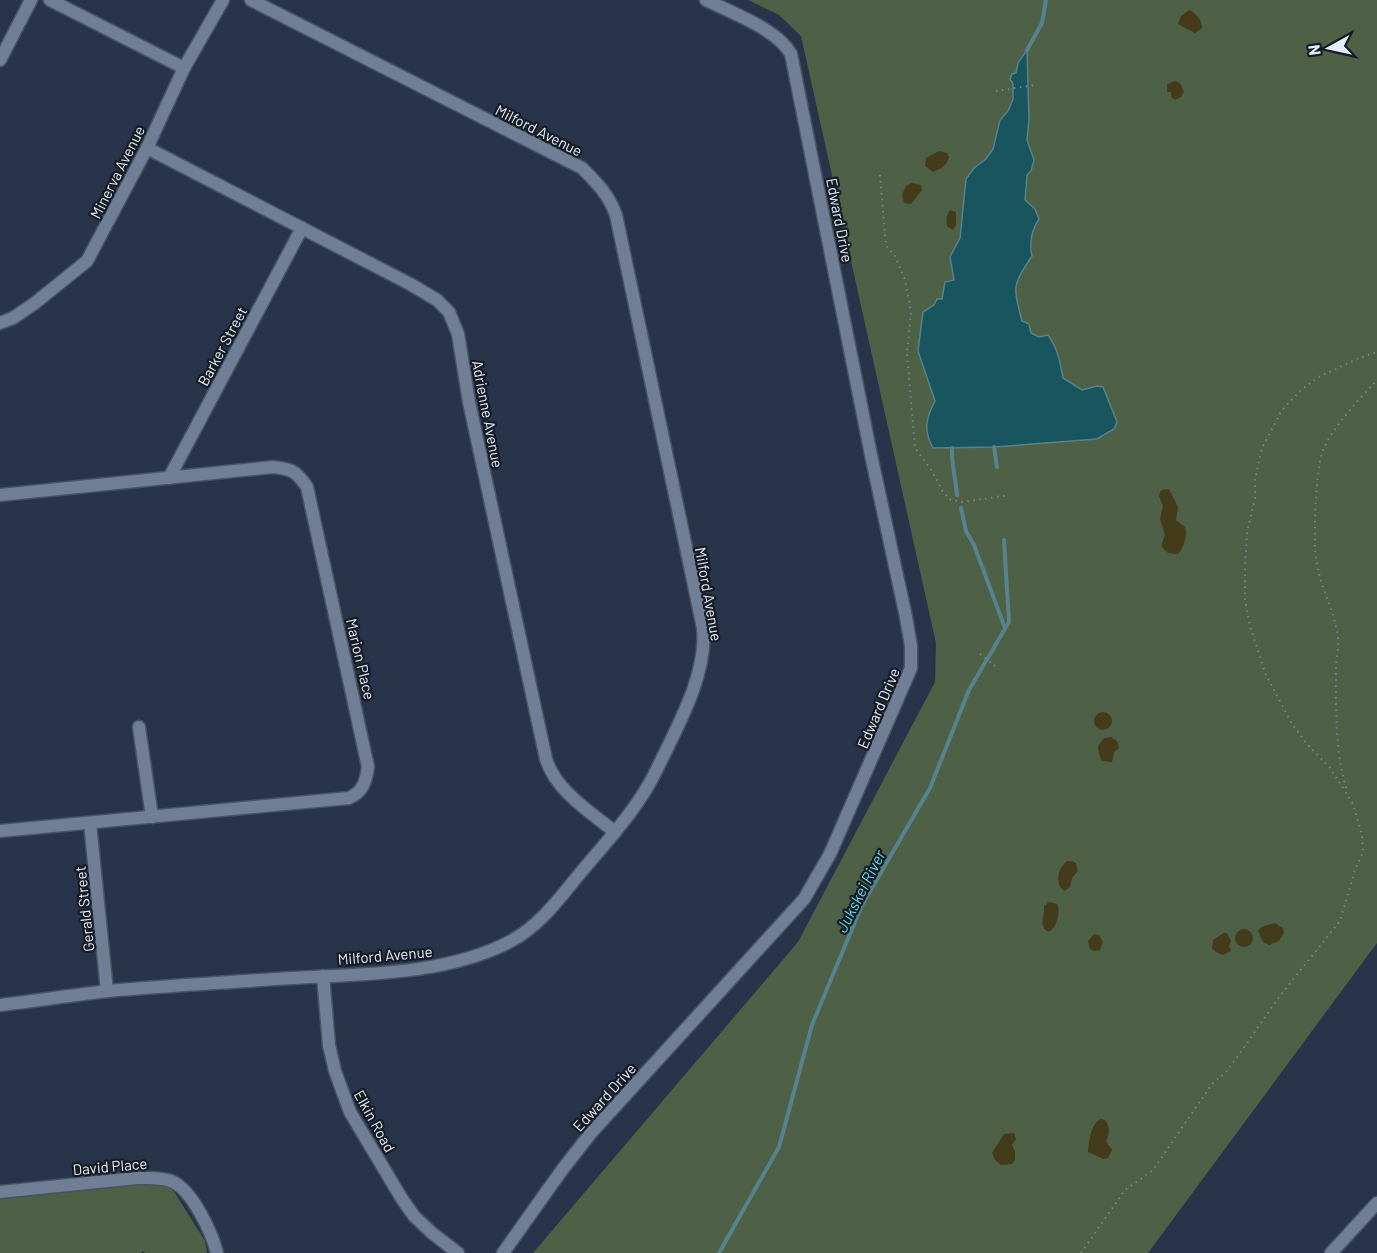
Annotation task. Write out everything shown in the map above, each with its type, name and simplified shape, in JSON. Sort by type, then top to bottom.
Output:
[{"type":"street","points":[[0,60],[31,0]]},
{"type":"street","points":[[50,0],[184,68]]},
{"type":"street","name":"Minerva Avenue","points":[[0,322],[13,318],[35,303],[87,261],[147,148],[184,68],[223,0]]},
{"type":"street","name":"Milford Avenue","points":[[0,1005],[107,991],[367,974],[448,964],[469,960],[513,940],[544,916],[615,832],[647,790],[693,688],[702,658],[704,642],[612,202],[582,168],[251,0]]},
{"type":"street","name":"Edward Drive","points":[[503,1253],[591,1133],[804,899],[830,854],[911,668],[911,646],[906,617],[871,455],[791,54],[786,46],[772,34],[706,0]]},
{"type":"street","name":"Adrienne Avenue","points":[[147,148],[437,300],[449,312],[458,334],[472,414],[550,772],[562,788],[615,832]]},
{"type":"street","name":"Barker Street","points":[[169,478],[302,228]]},
{"type":"street","name":"Marion Place","points":[[0,495],[273,467],[289,468],[307,486],[368,767],[366,781],[360,790],[349,798],[0,831]]},
{"type":"street","points":[[139,727],[152,817]]},
{"type":"street","name":"Gerald Street","points":[[90,823],[107,991]]},
{"type":"street","name":"Elkin Road","points":[[322,976],[329,1046],[335,1071],[350,1112],[414,1216],[458,1253]]},
{"type":"street","name":"David Place","points":[[0,1192],[137,1178],[155,1177],[172,1181],[183,1189],[194,1203],[211,1235],[216,1253]]},
{"type":"street","points":[[1331,1253],[1377,1203]]},
{"type":"path","points":[[996,91],[1035,84]]},
{"type":"path","points":[[880,175],[886,246],[895,256],[905,280],[911,312],[907,354],[915,448],[932,471],[943,492],[951,500],[963,502],[1009,495]]},
{"type":"path","points":[[1080,1253],[1125,1190],[1153,1170],[1212,1084],[1226,1072],[1279,997],[1340,921],[1354,870],[1364,852],[1362,835],[1353,804],[1330,768],[1292,724],[1266,675],[1250,626],[1245,598],[1245,567],[1247,534],[1262,448],[1282,410],[1301,390],[1319,377],[1377,352]]},
{"type":"path","points":[[1347,794],[1340,767],[1336,723],[1338,639],[1334,615],[1322,587],[1316,557],[1317,482],[1322,453],[1344,417],[1377,380]]},
{"type":"path","points":[[980,654],[999,669]]},
{"type":"shaded area","points":[[748,0],[1377,0],[1377,943],[1148,1253],[533,1253],[798,942],[935,682],[936,643],[801,36],[779,15]]},
{"type":"shaded area","points":[[1027,50],[1029,120],[1027,140],[1034,160],[1031,171],[1027,175],[1025,200],[1035,209],[1039,219],[1031,237],[1032,256],[1016,287],[1019,309],[1022,321],[1029,324],[1031,333],[1039,337],[1048,335],[1058,356],[1063,378],[1082,390],[1097,386],[1103,387],[1117,422],[1114,429],[1097,439],[994,447],[933,448],[927,424],[935,401],[918,351],[923,312],[934,305],[937,299],[942,299],[945,282],[954,280],[950,257],[960,238],[966,179],[993,149],[1000,120],[1008,111],[1013,99],[1013,84],[1010,79],[1012,74],[1016,73],[1018,63]]},
{"type":"shaded area","points":[[145,1184],[166,1186],[173,1190],[205,1241],[207,1253],[145,1253],[143,1251],[141,1253],[0,1253],[0,1199]]},
{"type":"sand","points":[[1189,10],[1194,13],[1202,26],[1195,33],[1178,24],[1181,16]]},
{"type":"sand","points":[[1175,81],[1180,83],[1184,92],[1175,100],[1171,97],[1171,92],[1167,92],[1167,84]]},
{"type":"sand","points":[[939,151],[947,153],[949,157],[945,165],[933,172],[925,166],[926,158]]},
{"type":"sand","points":[[912,183],[921,185],[922,190],[911,204],[904,203],[902,195],[906,186]]},
{"type":"sand","points":[[950,210],[956,212],[956,225],[953,230],[947,226]]},
{"type":"sand","points":[[1169,489],[1178,507],[1176,520],[1184,526],[1186,533],[1185,541],[1178,554],[1168,553],[1162,547],[1165,535],[1160,519],[1163,506],[1159,496],[1161,490]]},
{"type":"sand","points":[[1103,712],[1109,715],[1112,721],[1109,727],[1103,730],[1097,727],[1094,721],[1097,715]]},
{"type":"sand","points":[[1111,737],[1117,741],[1119,748],[1114,752],[1112,762],[1102,761],[1098,746],[1104,738]]},
{"type":"sand","points":[[1067,861],[1076,863],[1078,871],[1072,878],[1070,887],[1064,891],[1059,884],[1058,876]]},
{"type":"sand","points":[[1049,902],[1057,904],[1058,914],[1055,925],[1049,931],[1042,922],[1044,906]]},
{"type":"sand","points":[[1275,923],[1283,928],[1284,933],[1279,941],[1269,945],[1263,942],[1258,931],[1261,927]]},
{"type":"sand","points":[[1244,929],[1250,932],[1253,938],[1250,944],[1244,947],[1238,944],[1235,938],[1238,932]]},
{"type":"sand","points":[[1227,933],[1231,941],[1229,946],[1231,951],[1223,955],[1212,948],[1213,940]]},
{"type":"sand","points":[[1094,934],[1099,935],[1103,942],[1100,950],[1090,949],[1088,941]]},
{"type":"sand","points":[[1101,1119],[1105,1120],[1108,1125],[1109,1133],[1106,1141],[1112,1150],[1108,1158],[1103,1159],[1088,1152],[1093,1128]]},
{"type":"sand","points":[[1014,1133],[1016,1139],[1012,1145],[1015,1160],[1012,1164],[1001,1165],[992,1153],[1004,1134]]},
{"type":"waterway","points":[[1027,50],[1042,23],[1046,0]]},
{"type":"waterway","points":[[994,447],[997,467]]},
{"type":"waterway","points":[[952,448],[957,495]]},
{"type":"waterway","points":[[961,508],[966,531],[974,545],[1005,628]]},
{"type":"waterway","name":"Jukskei River","points":[[719,1253],[779,1147],[812,1025],[862,905],[930,788],[969,690],[1009,622],[1004,540]]}]
